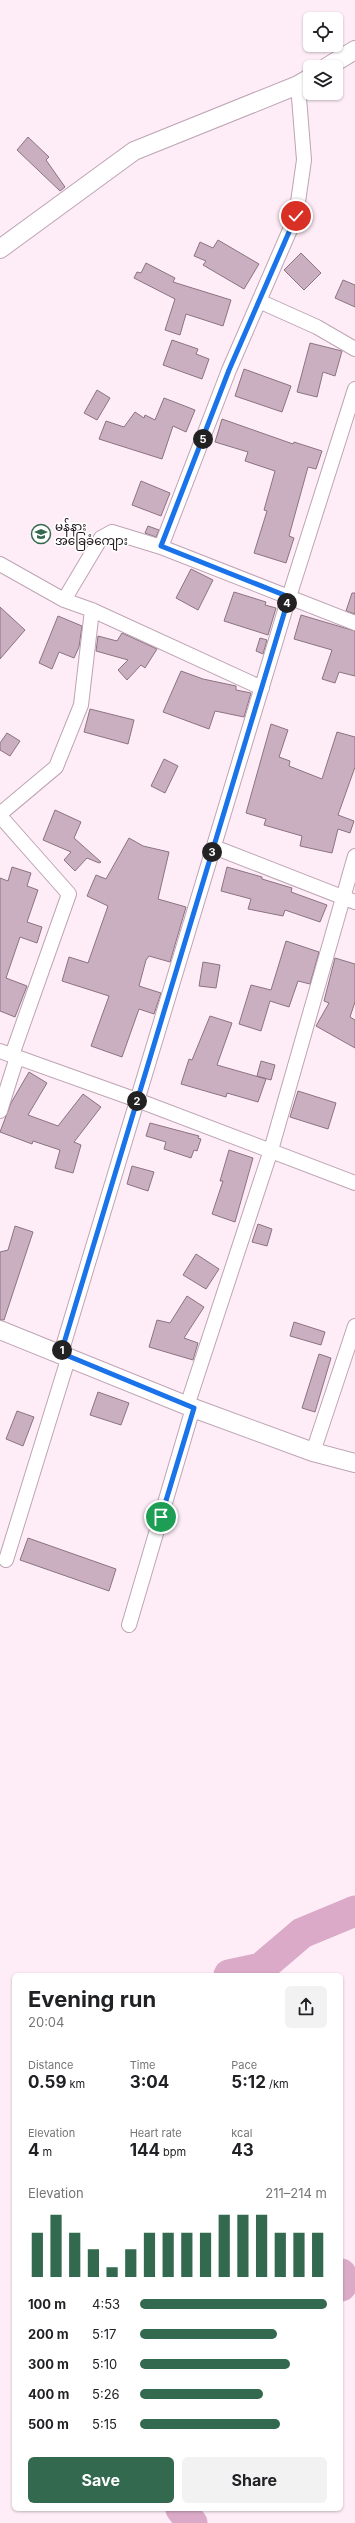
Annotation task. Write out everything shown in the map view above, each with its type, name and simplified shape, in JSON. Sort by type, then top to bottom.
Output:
[{"type":"street","points":[[339,60],[355,50]]},
{"type":"street","points":[[0,249],[134,151],[303,82]]},
{"type":"street","points":[[161,546],[259,301],[296,216],[304,160],[304,100]]},
{"type":"street","points":[[259,301],[318,327],[355,349]]},
{"type":"street","points":[[6,1560],[137,1100],[289,597],[355,389]]},
{"type":"street","points":[[64,600],[101,538],[107,533],[112,532],[161,546],[355,623]]},
{"type":"street","points":[[0,564],[64,600],[92,610],[262,688]]},
{"type":"street","points":[[0,1111],[10,1054],[69,894],[0,815],[56,768],[81,705],[92,610]]},
{"type":"street","points":[[214,847],[348,900]]},
{"type":"street","points":[[129,1626],[190,1407],[348,900],[355,856]]},
{"type":"street","points":[[10,1054],[137,1100],[355,1183]]},
{"type":"street","points":[[313,1452],[355,1326]]},
{"type":"street","points":[[0,1330],[65,1354],[190,1407],[313,1452],[355,1463]]},
{"type":"building","points":[[28,137],[49,157],[46,160],[65,187],[60,191],[17,150]]},
{"type":"building","points":[[218,240],[259,264],[244,289],[203,265],[206,261],[194,256],[200,242],[213,248]]},
{"type":"building","points":[[301,253],[321,273],[304,290],[284,270]]},
{"type":"building","points":[[146,263],[175,278],[173,282],[231,300],[223,326],[186,314],[180,335],[165,330],[175,299],[134,278],[137,272],[141,273]]},
{"type":"building","points":[[343,280],[355,285],[355,307],[335,298]]},
{"type":"building","points":[[172,340],[198,349],[196,354],[209,359],[202,379],[163,365]]},
{"type":"building","points":[[310,343],[342,351],[335,376],[323,372],[317,397],[297,392]]},
{"type":"building","points":[[244,369],[291,386],[282,412],[235,396]]},
{"type":"building","points":[[97,390],[110,398],[97,420],[84,413]]},
{"type":"building","points":[[164,398],[195,410],[186,432],[173,426],[162,459],[99,439],[106,421],[124,427],[135,412],[144,418],[145,415],[155,420]]},
{"type":"building","points":[[222,419],[293,444],[294,442],[322,451],[316,469],[308,467],[289,536],[294,538],[286,563],[254,553],[267,511],[264,510],[275,471],[245,461],[248,452],[215,442]]},
{"type":"building","points":[[141,481],[170,493],[161,516],[132,505]]},
{"type":"building","points":[[148,526],[159,530],[156,537],[145,533]]},
{"type":"building","points":[[191,569],[213,580],[198,610],[176,598]]},
{"type":"building","points":[[234,592],[266,602],[265,605],[276,608],[268,635],[224,621]]},
{"type":"building","points":[[352,593],[355,593],[355,614],[346,611]]},
{"type":"building","points":[[0,607],[25,630],[0,659]]},
{"type":"building","points":[[301,615],[355,631],[355,676],[339,672],[335,683],[322,679],[332,650],[294,639]]},
{"type":"building","points":[[58,616],[82,626],[79,647],[74,658],[59,652],[52,669],[39,663]]},
{"type":"building","points":[[122,633],[157,649],[145,668],[141,665],[127,680],[118,670],[128,660],[96,651],[98,636],[117,641]]},
{"type":"building","points":[[260,638],[267,640],[263,654],[256,651]]},
{"type":"building","points":[[181,671],[203,679],[236,686],[236,690],[251,693],[244,717],[215,711],[209,729],[163,712]]},
{"type":"building","points":[[90,709],[134,720],[128,744],[84,732]]},
{"type":"building","points":[[271,724],[288,730],[279,757],[290,761],[289,766],[322,779],[337,732],[355,737],[355,767],[338,815],[354,821],[350,833],[338,829],[332,853],[300,846],[302,836],[264,825],[266,819],[246,813]]},
{"type":"building","points":[[7,733],[20,741],[10,756],[0,750],[0,743]]},
{"type":"building","points":[[164,759],[178,766],[165,793],[151,786]]},
{"type":"building","points":[[55,810],[81,822],[74,838],[101,862],[99,863],[87,858],[75,871],[64,860],[71,852],[43,840]]},
{"type":"building","points":[[129,838],[143,846],[169,852],[158,899],[186,907],[170,962],[149,956],[146,960],[139,986],[161,993],[154,1014],[139,1009],[122,1057],[91,1046],[109,996],[62,981],[69,957],[88,963],[108,906],[87,896],[96,875],[106,879]]},
{"type":"building","points":[[12,867],[31,873],[27,886],[38,890],[27,922],[42,927],[37,943],[20,937],[6,978],[27,986],[15,1017],[0,1011],[0,878],[8,881]]},
{"type":"building","points":[[227,867],[262,877],[262,879],[292,888],[291,892],[327,905],[320,922],[285,910],[283,916],[248,909],[251,899],[221,891]]},
{"type":"building","points":[[286,941],[319,952],[310,984],[298,981],[289,1007],[270,1001],[261,1031],[239,1024],[251,985],[271,990]]},
{"type":"building","points":[[335,958],[355,964],[355,1002],[350,1017],[355,1020],[355,1048],[316,1026],[329,1003],[324,1001]]},
{"type":"building","points":[[203,962],[220,965],[216,988],[199,986]]},
{"type":"building","points":[[210,1016],[232,1023],[217,1065],[266,1079],[258,1102],[227,1093],[226,1097],[181,1084],[189,1059],[192,1060]]},
{"type":"building","points":[[261,1061],[275,1065],[271,1080],[257,1076]]},
{"type":"building","points":[[29,1072],[47,1083],[28,1115],[58,1126],[83,1094],[101,1107],[74,1142],[81,1145],[73,1173],[55,1168],[60,1150],[33,1141],[32,1144],[0,1132],[11,1103]]},
{"type":"building","points":[[298,1091],[336,1103],[328,1129],[290,1117]]},
{"type":"building","points":[[150,1123],[199,1136],[198,1138],[201,1139],[197,1151],[194,1150],[191,1158],[164,1149],[166,1142],[146,1136]]},
{"type":"building","points":[[229,1150],[253,1158],[235,1222],[212,1214],[223,1181],[220,1181]]},
{"type":"building","points":[[132,1166],[154,1172],[148,1191],[127,1184]]},
{"type":"building","points":[[258,1224],[272,1229],[267,1246],[252,1242]]},
{"type":"building","points":[[15,1226],[33,1232],[4,1320],[0,1320],[0,1252],[8,1250]]},
{"type":"building","points":[[196,1254],[219,1269],[206,1289],[183,1275]]},
{"type":"building","points":[[187,1296],[204,1307],[184,1338],[198,1343],[193,1360],[149,1347],[157,1320],[170,1323]]},
{"type":"building","points":[[294,1322],[325,1332],[321,1345],[290,1336]]},
{"type":"building","points":[[319,1354],[331,1358],[315,1412],[302,1408]]},
{"type":"building","points":[[98,1392],[129,1403],[121,1425],[90,1415]]},
{"type":"building","points":[[17,1411],[34,1417],[23,1446],[6,1439]]},
{"type":"building","points":[[28,1538],[116,1569],[109,1591],[20,1560]]},
{"type":"waterway","points":[[238,1973],[261,1968],[302,1933],[355,1911]]},
{"type":"waterway","points":[[343,2278],[345,2281],[343,2284]]},
{"type":"waterway","points":[[183,2511],[192,2523]]},
{"type":"place","name":"မန်နား အခြေခံကျေား","points":[[41,534]]},
{"type":"route","points":[[161,1517],[194,1408],[61,1353],[289,597],[161,546],[229,370],[296,216]]}]
